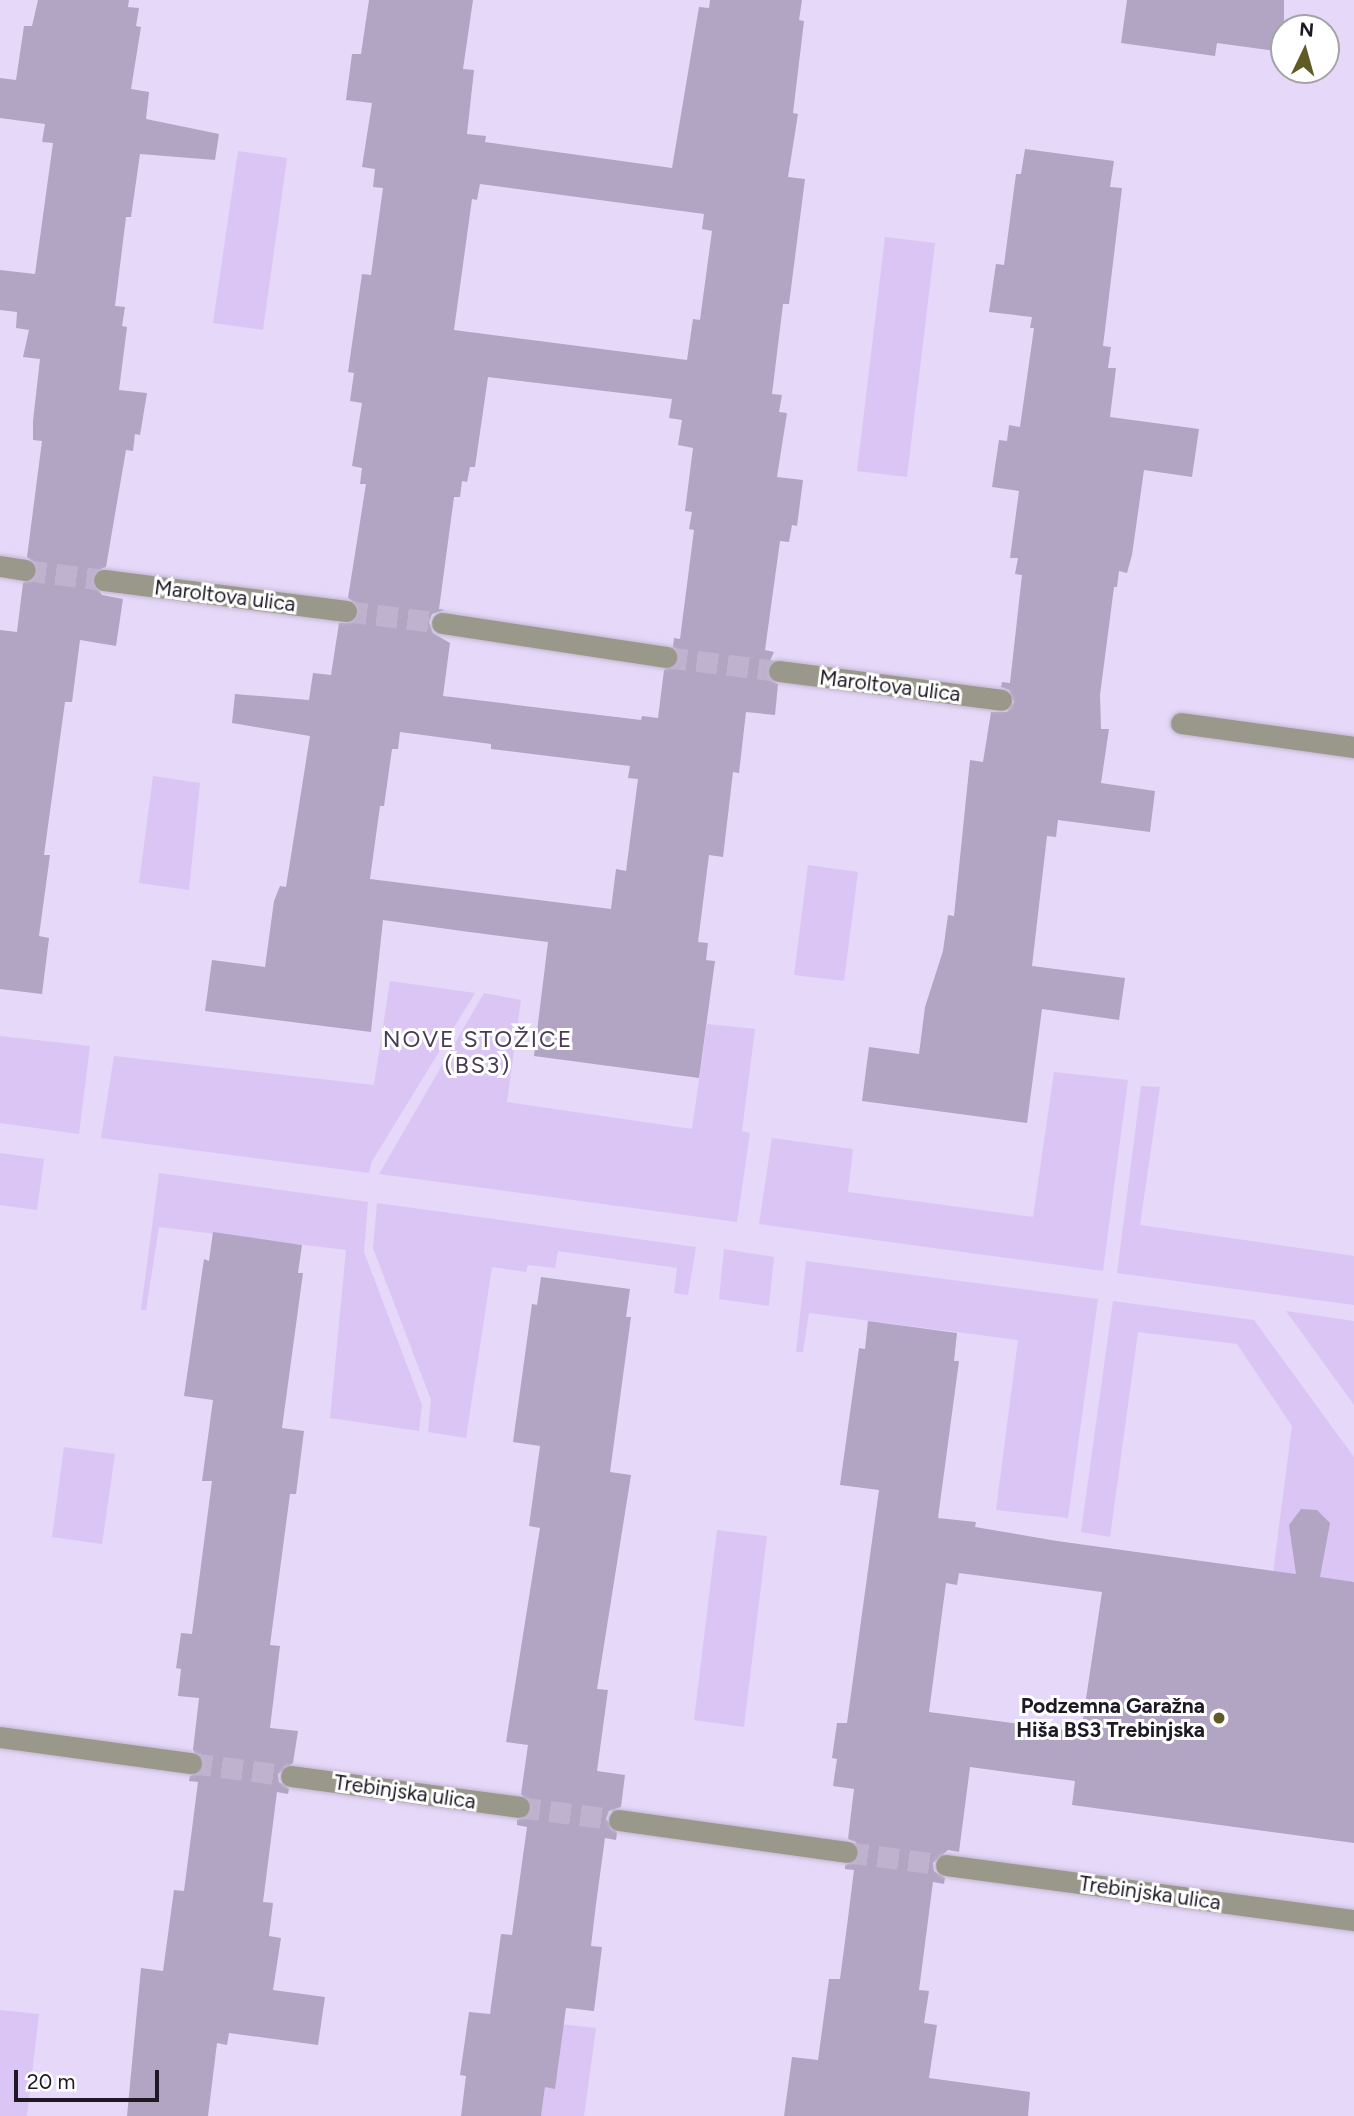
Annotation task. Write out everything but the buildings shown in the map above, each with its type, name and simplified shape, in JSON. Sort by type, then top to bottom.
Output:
[{"type":"street","points":[[0,566],[25,570]]},
{"type":"street","name":"Maroltova ulica","points":[[104,580],[346,611]]},
{"type":"street","points":[[442,623],[666,657]]},
{"type":"street","name":"Maroltova ulica","points":[[779,671],[1001,700]]},
{"type":"street","points":[[1181,723],[1354,747]]},
{"type":"street","points":[[0,1737],[191,1763]]},
{"type":"street","name":"Trebinjska ulica","points":[[291,1776],[519,1807]]},
{"type":"street","points":[[619,1821],[847,1852]]},
{"type":"street","name":"Trebinjska ulica","points":[[946,1865],[1354,1920]]},
{"type":"shaded area","points":[[238,151],[287,158],[263,330],[213,323]]},
{"type":"shaded area","points":[[885,237],[935,243],[907,477],[857,471]]},
{"type":"shaded area","points":[[153,776],[200,783],[189,890],[139,883]]},
{"type":"shaded area","points":[[808,865],[858,872],[844,981],[794,975]]},
{"type":"shaded area","points":[[390,981],[475,993],[371,1163],[369,1173],[101,1138],[114,1056],[374,1085]]},
{"type":"shaded area","points":[[484,993],[521,1000],[507,1102],[692,1129],[707,1024],[755,1029],[742,1131],[750,1133],[737,1222],[379,1174]]},
{"type":"shaded area","points":[[0,1036],[90,1046],[79,1134],[0,1123]]},
{"type":"shaded area","points":[[1054,1072],[1128,1080],[1103,1271],[759,1224],[772,1138],[853,1149],[848,1192],[1033,1217]]},
{"type":"shaded area","points":[[1141,1086],[1160,1087],[1140,1225],[1354,1256],[1354,1305],[1117,1273]]},
{"type":"shaded area","points":[[0,1153],[44,1159],[37,1210],[0,1205]]},
{"type":"shaded area","points":[[159,1173],[368,1202],[364,1252],[422,1405],[419,1431],[330,1418],[346,1250],[159,1227],[146,1310],[141,1310]]},
{"type":"shaded area","points":[[377,1203],[696,1247],[688,1295],[674,1293],[677,1268],[558,1251],[555,1268],[528,1265],[526,1272],[492,1267],[466,1438],[428,1432],[431,1400],[373,1248]]},
{"type":"shaded area","points":[[724,1249],[774,1257],[769,1306],[719,1299]]},
{"type":"shaded area","points":[[806,1261],[1098,1299],[1068,1518],[996,1510],[1018,1340],[809,1313],[803,1352],[796,1352]]},
{"type":"shaded area","points":[[1113,1301],[1254,1320],[1354,1457],[1354,1583],[1273,1573],[1292,1426],[1237,1344],[1138,1332],[1110,1537],[1081,1532]]},
{"type":"shaded area","points":[[1286,1311],[1354,1321],[1354,1405]]},
{"type":"shaded area","points":[[64,1447],[115,1454],[102,1544],[52,1537]]},
{"type":"shaded area","points":[[717,1530],[767,1536],[744,1727],[694,1720]]},
{"type":"shaded area","points":[[0,2010],[39,2014],[27,2116],[0,2116]]},
{"type":"shaded area","points":[[559,2024],[596,2028],[584,2116],[541,2116],[545,2087],[555,2088]]},
{"type":"tunnel","points":[[25,570],[104,580]]},
{"type":"tunnel","points":[[346,611],[442,623]]},
{"type":"tunnel","points":[[666,657],[779,671]]},
{"type":"tunnel","points":[[191,1763],[291,1776]]},
{"type":"tunnel","points":[[519,1807],[619,1820]]},
{"type":"tunnel","points":[[847,1852],[946,1865]]},
{"type":"place","name":"Podzemna Garažna Hiša BS3 Trebinjska","points":[[1219,1718]]},
{"type":"district","name":"NOVE STOŽICE (BS3)","points":[[478,1052]]}]
